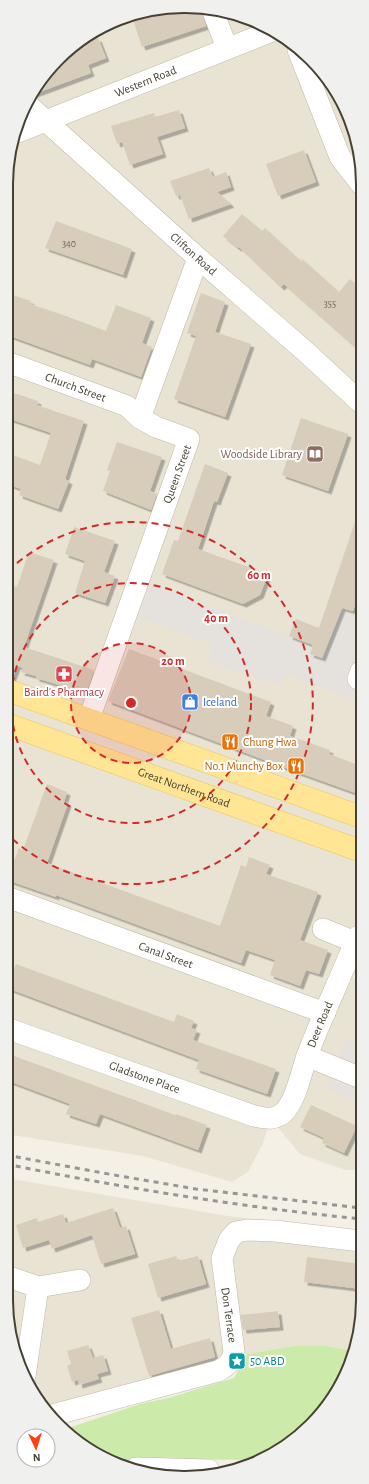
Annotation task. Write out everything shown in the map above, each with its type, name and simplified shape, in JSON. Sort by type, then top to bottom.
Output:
[{"type":"main road","points":[[13,692],[356,815]]},
{"type":"main road","name":"Great Northern Road","points":[[13,726],[356,849]]},
{"type":"street","points":[[214,15],[227,48]]},
{"type":"street","name":"Western Road","points":[[22,131],[265,34]]},
{"type":"street","points":[[302,59],[340,157],[356,177]]},
{"type":"street","name":"Clifton Road","points":[[31,108],[198,258],[356,396]]},
{"type":"street","points":[[140,418],[198,258]]},
{"type":"street","name":"Church Street","points":[[13,364],[127,406],[140,418]]},
{"type":"street","name":"Queen Street","points":[[89,719],[189,439],[156,427],[140,418]]},
{"type":"street","name":"Canal Street","points":[[13,899],[325,1013]]},
{"type":"street","name":"Deer Road","points":[[283,1112],[297,1088],[307,1056],[356,939],[323,929]]},
{"type":"street","name":"Gladstone Place","points":[[13,1030],[254,1116],[271,1119],[283,1112]]},
{"type":"street","points":[[307,1056],[356,1076]]},
{"type":"street","name":"Don Terrace","points":[[57,1414],[218,1371],[229,1364],[233,1359],[234,1352],[222,1258],[229,1240],[236,1232],[247,1230],[274,1231],[356,1240]]},
{"type":"street","points":[[13,1278],[38,1287],[80,1280]]},
{"type":"street","points":[[26,1366],[38,1287]]},
{"type":"street","points":[[154,1468],[207,1470]]},
{"type":"shaded area","points":[[196,13],[218,16],[250,26],[280,42],[306,63],[327,89],[343,119],[355,162],[356,970],[353,978],[356,980],[356,1170],[345,1170],[300,1154],[271,1119],[262,1145],[248,1172],[232,1182],[143,1156],[13,1135],[13,173],[16,151],[22,129],[36,99],[48,80],[63,63],[80,48],[99,36],[129,22],[162,14]]},
{"type":"shaded area","points":[[150,584],[326,650],[340,610],[356,616],[356,696],[355,699],[313,685],[285,673],[280,685],[207,662],[214,645],[138,617]]},
{"type":"shaded area","points":[[345,1041],[356,1045],[356,1100],[326,1088]]},
{"type":"shaded area","points":[[13,1179],[228,1216],[356,1230],[356,1311],[353,1333],[348,1350],[326,1346],[294,1346],[247,1354],[51,1407],[36,1385],[26,1365],[14,1322]]},
{"type":"green space","points":[[294,1346],[326,1346],[348,1350],[333,1385],[321,1404],[306,1421],[280,1442],[245,1460],[169,1459],[129,1462],[99,1448],[80,1436],[70,1427],[140,1404],[168,1398],[234,1378],[247,1354]]},
{"type":"building","points":[[162,14],[202,14],[206,26],[142,47],[133,21]]},
{"type":"building","points":[[98,38],[106,58],[88,65],[91,73],[40,92],[48,80],[63,63],[80,48]]},
{"type":"building","points":[[179,110],[185,128],[157,137],[163,154],[130,165],[122,142],[117,144],[111,126],[154,113],[155,117]]},
{"type":"building","points":[[304,150],[316,182],[278,196],[266,164]]},
{"type":"building","points":[[209,168],[213,177],[226,172],[231,187],[217,192],[231,204],[189,219],[180,195],[176,196],[170,181]]},
{"type":"building","points":[[242,214],[262,231],[265,228],[303,263],[301,258],[339,292],[350,279],[356,284],[356,348],[284,284],[281,287],[239,247],[238,248],[223,236]]},
{"type":"building","points":[[56,221],[132,249],[123,275],[45,248]]},
{"type":"building","points":[[201,293],[225,302],[215,332],[251,344],[225,417],[174,399],[196,336],[187,333]]},
{"type":"building","points":[[13,295],[31,301],[30,304],[106,331],[116,305],[151,318],[142,343],[152,347],[141,377],[92,359],[90,365],[13,337]]},
{"type":"building","points":[[13,393],[38,401],[37,405],[84,421],[65,479],[69,481],[58,509],[19,495],[21,489],[13,486],[13,455],[40,465],[51,433],[13,420]]},
{"type":"building","name":"Woodside Library","points":[[301,418],[348,434],[328,491],[282,475]]},
{"type":"building","points":[[117,442],[162,457],[150,491],[157,494],[151,510],[103,491],[110,471],[107,470]]},
{"type":"building","points":[[205,464],[228,473],[217,502],[214,501],[198,549],[268,574],[260,595],[243,604],[162,574],[174,540],[178,541]]},
{"type":"building","points":[[356,519],[356,602],[353,611],[342,608],[322,658],[310,654],[313,645],[289,636],[296,619],[319,628]]},
{"type":"building","points":[[74,527],[115,541],[104,572],[115,576],[105,603],[75,593],[85,561],[65,554]]},
{"type":"building","points":[[29,552],[54,560],[24,647],[94,670],[86,693],[36,678],[36,676],[21,672],[23,668],[17,666],[13,676],[13,585],[17,587]]},
{"type":"building","name":"Iceland","points":[[129,649],[271,702],[266,716],[293,726],[290,736],[330,750],[329,754],[356,764],[356,793],[283,767],[108,701]]},
{"type":"building","points":[[47,784],[67,792],[64,802],[68,803],[47,863],[220,926],[241,865],[246,867],[249,857],[270,865],[266,874],[318,892],[300,940],[328,950],[319,974],[306,970],[300,986],[270,975],[275,960],[246,950],[241,963],[56,895],[56,897],[13,882],[13,864],[19,848],[23,850]]},
{"type":"building","points":[[16,964],[174,1022],[177,1014],[194,1021],[191,1028],[197,1030],[193,1040],[276,1069],[267,1094],[196,1069],[199,1060],[13,990],[13,972]]},
{"type":"building","points":[[13,1056],[175,1115],[176,1114],[207,1125],[198,1150],[100,1114],[96,1124],[66,1114],[70,1104],[13,1083]]},
{"type":"building","points":[[311,1105],[356,1126],[344,1153],[322,1143],[324,1138],[300,1127]]},
{"type":"building","points":[[113,1208],[120,1228],[126,1226],[135,1254],[101,1264],[92,1235],[52,1249],[49,1240],[23,1248],[16,1225],[37,1218],[38,1222],[63,1214],[66,1223]]},
{"type":"building","points":[[176,1256],[178,1261],[198,1256],[206,1284],[158,1298],[148,1264]]},
{"type":"building","points":[[307,1257],[356,1263],[356,1288],[304,1282]]},
{"type":"building","points":[[159,1310],[171,1349],[210,1338],[215,1357],[149,1376],[131,1318]]},
{"type":"building","points":[[278,1311],[280,1327],[243,1330],[241,1315]]},
{"type":"building","points":[[88,1345],[93,1358],[103,1355],[108,1371],[97,1374],[99,1379],[79,1385],[78,1380],[72,1382],[67,1366],[71,1364],[67,1351]]},
{"type":"railway","points":[[13,1156],[196,1189],[356,1207]]},
{"type":"railway","points":[[13,1165],[183,1196],[272,1209],[356,1218]]},
{"type":"place","name":"Woodside Library","points":[[315,454]]},
{"type":"place","name":"Baird's Pharmacy","points":[[64,674]]},
{"type":"place","name":"Iceland","points":[[190,702]]},
{"type":"place","name":"Chung Hwa","points":[[230,742]]},
{"type":"place","name":"No.1 Munchy Box","points":[[296,766]]},
{"type":"place","name":"50 ABD","points":[[237,1361]]}]
